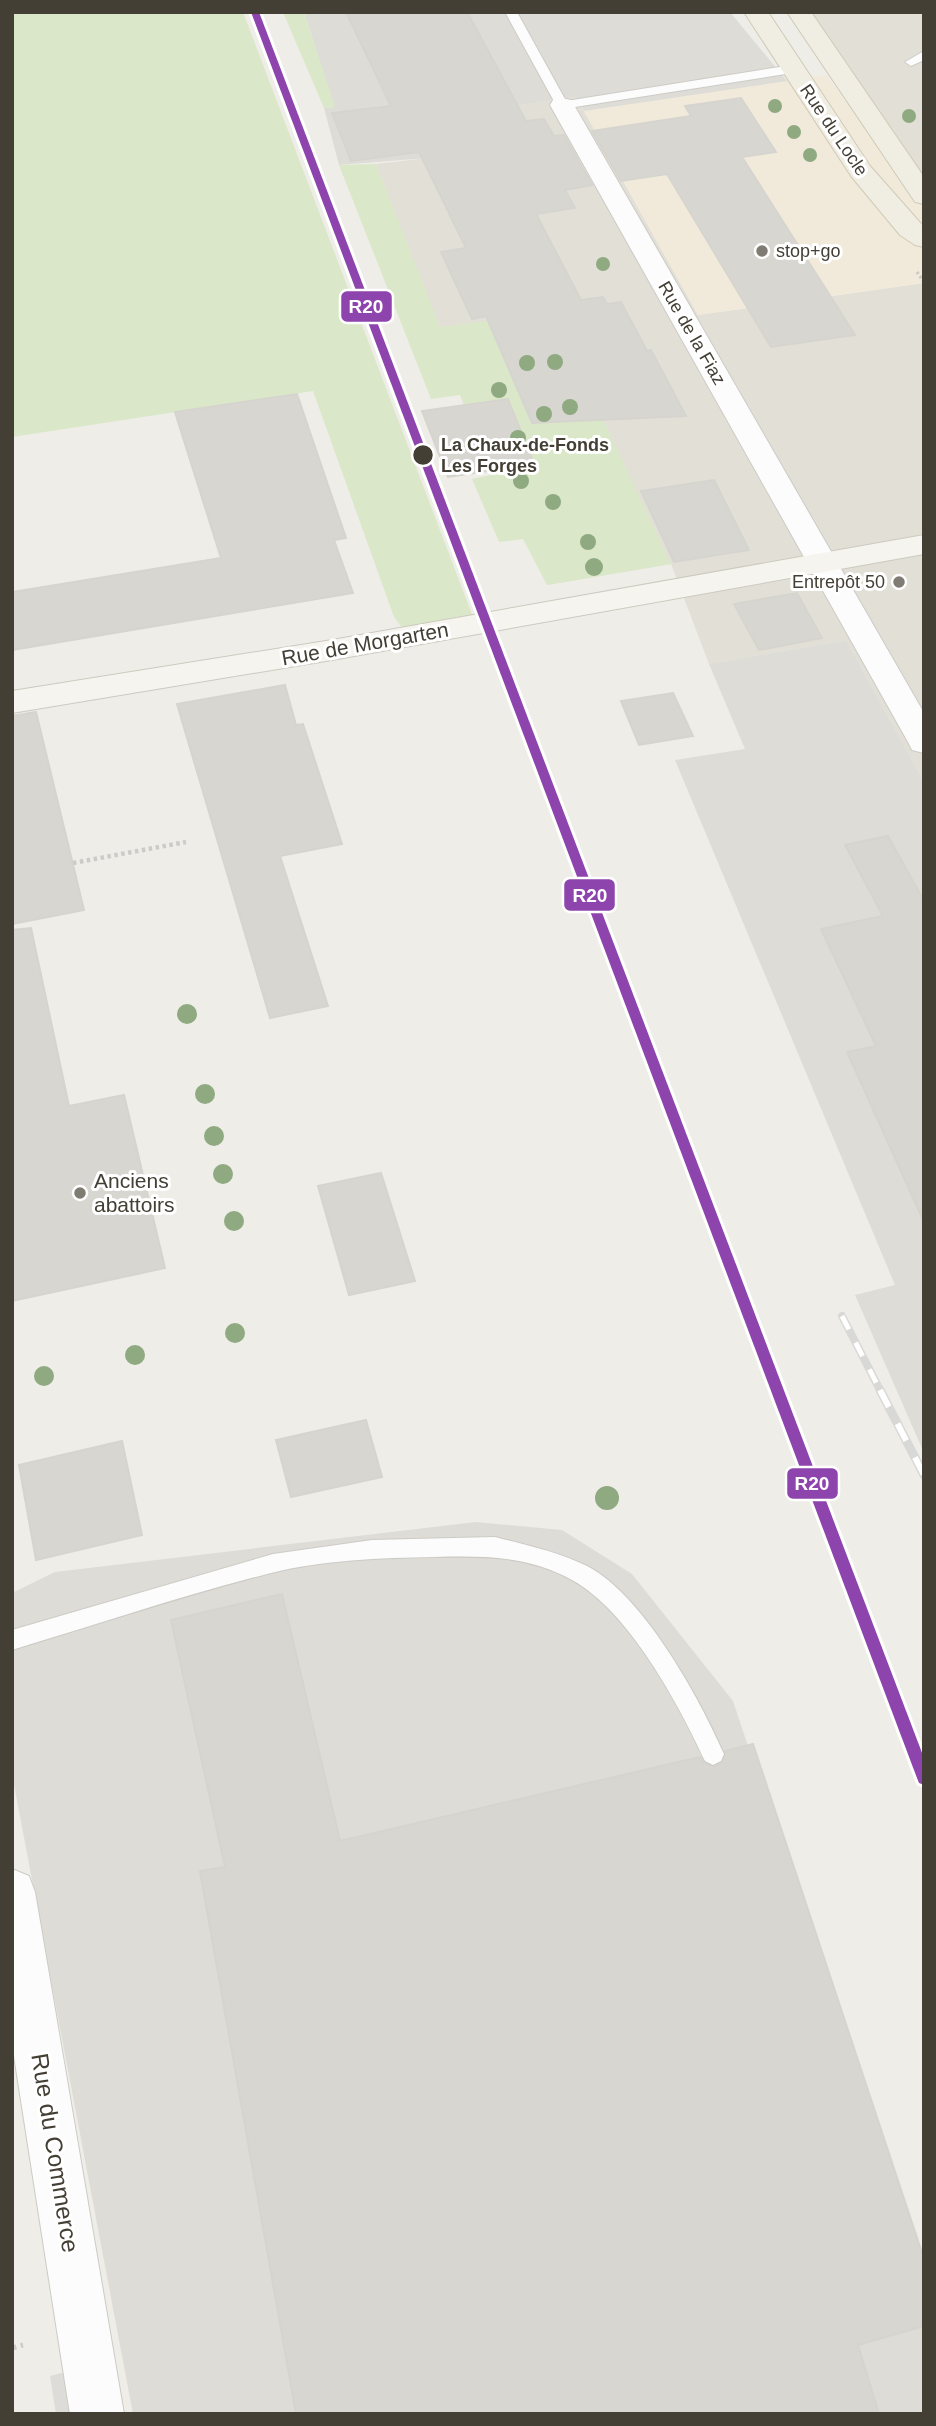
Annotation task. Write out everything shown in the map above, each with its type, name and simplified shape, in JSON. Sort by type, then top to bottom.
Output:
[{"type":"main road","name":"Rue du Locle","points":[[756,12],[860,171],[909,229],[924,239]]},
{"type":"main road","name":"Rue du Locle","points":[[799,12],[924,196]]},
{"type":"main road","points":[[792,69],[831,62]]},
{"type":"main road","name":"Rue de Morgarten","points":[[12,702],[332,650],[924,544]]},
{"type":"street","name":"Rue de la Fiaz","points":[[562,105],[924,742]]},
{"type":"street","name":"Rue du Commerce","points":[[12,1892],[97,2414]]},
{"type":"lane","points":[[511,12],[562,105],[792,69]]},
{"type":"lane","points":[[911,62],[924,55]]},
{"type":"lane","points":[[12,1640],[273,1563],[372,1549],[495,1546],[544,1559],[581,1574],[613,1600],[658,1654],[688,1701],[713,1754]]},
{"type":"path","points":[[73,863],[186,842]]},
{"type":"path","points":[[12,2348],[23,2345]]},
{"type":"shaded area","points":[[304,12],[730,12],[787,81],[584,111],[576,97],[416,120],[427,158],[339,165],[324,108],[334,107]]},
{"type":"shaded area","points":[[798,12],[924,12],[924,201]]},
{"type":"shaded area","points":[[826,75],[924,207],[924,283],[698,315],[584,111]]},
{"type":"shaded area","points":[[576,97],[698,315],[924,283],[924,782],[846,640],[709,664],[671,564],[547,585],[432,313],[376,164],[427,158],[416,120]]},
{"type":"shaded area","points":[[846,640],[924,782],[924,1453],[855,1295],[895,1285],[675,760],[745,749],[709,664]]},
{"type":"shaded area","points":[[476,1522],[562,1530],[632,1574],[733,1701],[924,2273],[924,2414],[133,2414],[12,1774],[12,1593],[55,1572]]},
{"type":"shaded area","points":[[73,2370],[80,2414],[56,2414],[50,2376]]},
{"type":"green space","points":[[12,12],[243,12],[473,617],[403,629],[394,617],[313,391],[12,437]]},
{"type":"green space","points":[[283,12],[304,12],[335,107],[324,108]]},
{"type":"green space","points":[[376,164],[440,327],[488,321],[592,396],[671,564],[547,585],[523,539],[499,542],[472,479],[491,475],[460,395],[431,399],[339,165]]},
{"type":"building","points":[[346,12],[467,12],[526,121],[544,119],[554,136],[564,135],[592,185],[565,190],[575,208],[536,214],[581,300],[603,297],[607,304],[621,302],[647,351],[651,350],[686,416],[532,423],[486,316],[472,319],[441,252],[466,248],[419,152],[351,161],[332,113],[391,106]]},
{"type":"building","points":[[741,98],[776,152],[742,157],[855,335],[771,347],[667,174],[621,181],[592,131],[691,116],[685,106]]},
{"type":"building","points":[[297,394],[346,538],[334,540],[353,593],[12,650],[12,592],[221,558],[175,412]]},
{"type":"building","points":[[508,399],[534,464],[448,477],[422,411]]},
{"type":"building","points":[[714,480],[749,550],[674,562],[641,491]]},
{"type":"building","points":[[797,593],[822,638],[759,650],[734,604]]},
{"type":"building","points":[[285,685],[296,725],[303,724],[342,844],[280,856],[328,1006],[270,1018],[177,704]]},
{"type":"building","points":[[673,693],[693,736],[639,745],[621,701]]},
{"type":"building","points":[[36,712],[84,910],[12,924],[12,716]]},
{"type":"building","points":[[888,836],[924,901],[924,1222],[847,1052],[876,1046],[821,929],[883,916],[845,845]]},
{"type":"building","name":"Anciens abattoirs","points":[[31,928],[69,1106],[124,1095],[165,1268],[12,1301],[12,930]]},
{"type":"building","points":[[381,1173],[415,1281],[349,1295],[318,1186]]},
{"type":"building","points":[[366,1420],[382,1477],[291,1497],[276,1440]]},
{"type":"building","points":[[122,1441],[142,1535],[36,1560],[19,1465]]},
{"type":"building","points":[[282,1594],[340,1841],[700,1757],[704,1763],[714,1767],[723,1762],[725,1751],[753,1744],[924,2259],[924,2326],[858,2345],[879,2414],[296,2414],[200,1871],[225,1867],[171,1620]]},
{"type":"railway","points":[[842,1316],[881,1392]]},
{"type":"railway","points":[[880,1390],[924,1475]]},
{"type":"transit line","name":"R20","points":[[255,12],[924,1778]]},
{"type":"place","name":"stop+go","points":[[762,251]]},
{"type":"place","name":"La Chaux-de-Fonds Les Forges","points":[[423,455]]},
{"type":"place","name":"Entrepôt 50","points":[[899,582]]},
{"type":"place","name":"Anciens abattoirs","points":[[80,1193]]}]
